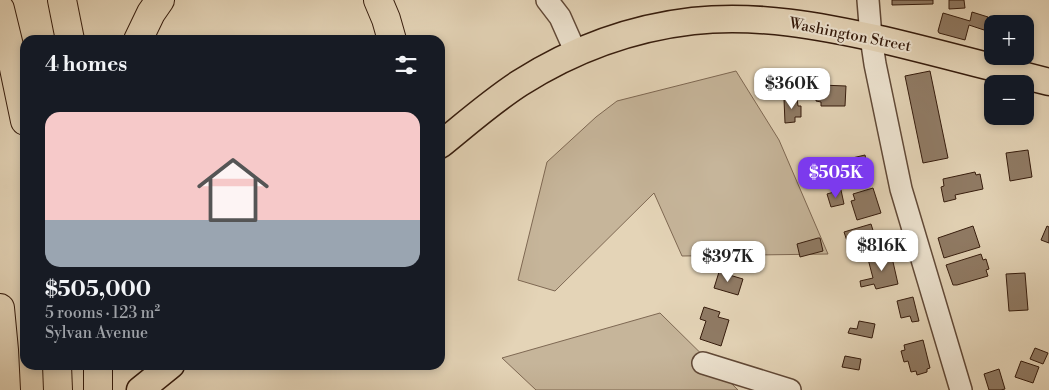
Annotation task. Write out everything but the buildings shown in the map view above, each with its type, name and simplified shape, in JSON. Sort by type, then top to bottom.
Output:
[{"type":"highway","points":[[62,0],[69,35]]},
{"type":"highway","points":[[140,35],[160,0]]},
{"type":"highway","points":[[378,0],[391,35]]},
{"type":"highway","points":[[0,9],[20,97]]},
{"type":"highway","points":[[0,308],[6,390]]},
{"type":"highway","points":[[98,370],[98,390]]},
{"type":"main road","name":"Washington Street","points":[[445,141],[520,83],[556,63],[607,41],[642,30],[673,24],[714,20],[751,20],[825,27],[1049,82]]},
{"type":"main road","points":[[140,390],[166,370]]},
{"type":"street","points":[[547,0],[560,17],[576,53]]},
{"type":"street","points":[[868,0],[871,38],[877,74],[903,196],[961,390]]},
{"type":"street","points":[[703,363],[790,390]]},
{"type":"shaded area","points":[[736,71],[779,140],[828,254],[682,256],[654,193],[555,291],[518,280],[547,162],[596,117],[617,101]]},
{"type":"shaded area","points":[[660,313],[738,390],[536,390],[502,358]]}]
